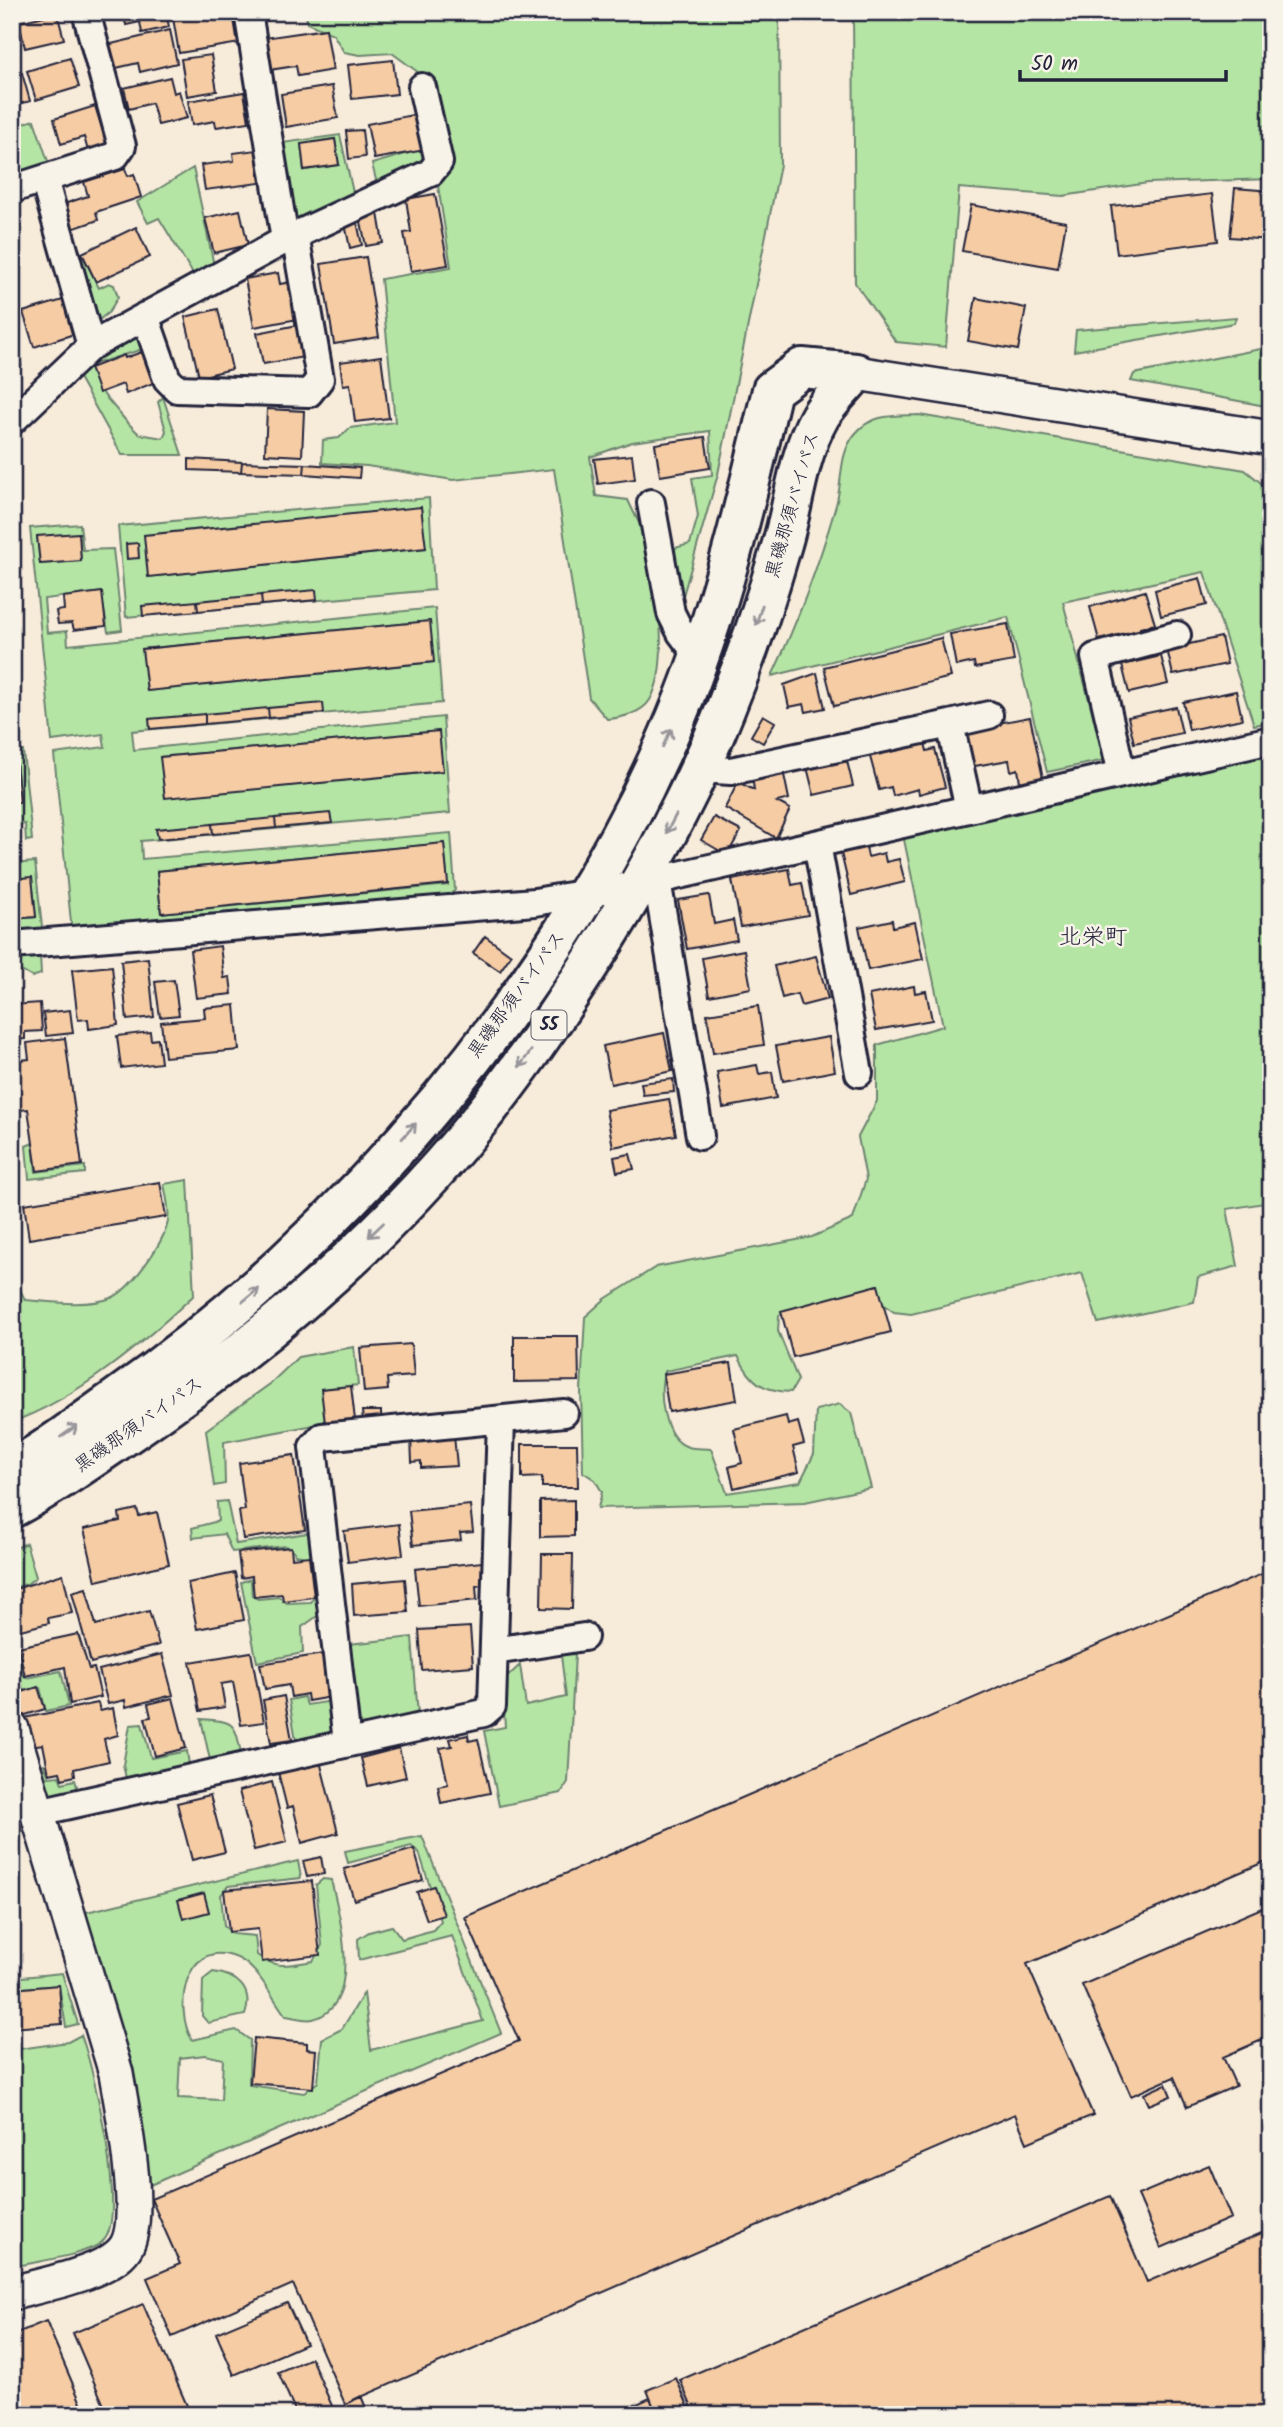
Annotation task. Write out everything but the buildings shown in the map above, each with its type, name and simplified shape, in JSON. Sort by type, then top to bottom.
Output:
[{"type":"main road","name":"黒磯那須バイパス","points":[[12,1469],[167,1363],[263,1285],[369,1176],[452,1083],[548,956],[587,893],[664,745],[700,658],[746,501],[772,390],[802,368],[856,373]]},
{"type":"main road","name":"黒磯那須バイパス","points":[[12,1508],[42,1492],[199,1384],[289,1313],[400,1207],[476,1124],[523,1063],[648,882],[725,711],[754,632],[782,544],[808,446],[819,417],[856,373]]},
{"type":"street","points":[[12,189],[115,156],[121,146],[86,12]]},
{"type":"street","points":[[145,316],[167,379],[177,389],[309,393],[320,379],[290,238],[248,12]]},
{"type":"street","points":[[12,421],[91,346],[290,238],[430,173],[439,162],[422,87]]},
{"type":"street","points":[[44,179],[91,346]]},
{"type":"street","points":[[856,373],[1271,438]]},
{"type":"street","points":[[651,503],[671,613],[681,633],[700,658]]},
{"type":"street","points":[[1122,774],[1095,657],[1177,635]]},
{"type":"street","points":[[699,769],[731,771],[989,715]]},
{"type":"street","points":[[950,724],[970,809]]},
{"type":"street","points":[[12,945],[535,902],[648,882],[1271,740]]},
{"type":"street","points":[[817,844],[859,1073]]},
{"type":"street","points":[[648,882],[700,1136]]},
{"type":"street","points":[[346,1742],[313,1447],[322,1437],[564,1413]]},
{"type":"street","points":[[38,1812],[484,1713],[492,1706],[501,1420]]},
{"type":"street","points":[[494,1651],[584,1637]]},
{"type":"street","points":[[12,1729],[116,2073],[125,2124],[133,2199],[131,2229],[126,2248],[110,2261],[12,2293]]},
{"type":"green space","points":[[306,12],[779,12],[780,165],[718,474],[682,599],[678,596],[675,548],[690,544],[698,516],[692,478],[712,475],[710,431],[632,442],[590,457],[596,496],[628,500],[646,539],[655,581],[660,624],[660,666],[650,700],[637,711],[607,719],[589,698],[554,469],[453,480],[367,466],[322,463],[323,440],[339,438],[350,428],[395,422],[381,279],[451,267],[438,186],[448,170],[426,78],[392,53],[360,55],[344,52],[333,34],[307,23]]},
{"type":"green space","points":[[853,12],[1271,12],[1271,179],[1148,183],[1063,196],[959,188],[946,347],[896,342],[855,283]]},
{"type":"green space","points":[[34,120],[50,167],[12,179],[12,127]]},
{"type":"green space","points":[[340,135],[354,197],[305,222],[294,217],[282,143]],"holes":[[[335,139],[339,165],[304,170],[301,144]]]},
{"type":"green space","points":[[429,147],[432,163],[378,188],[372,164]]},
{"type":"green space","points":[[193,168],[215,270],[193,274],[159,218],[148,223],[137,202]]},
{"type":"green space","points":[[79,249],[99,288],[109,283],[114,285],[118,297],[109,312],[99,320],[95,319],[74,251]]},
{"type":"green space","points":[[1236,317],[1234,323],[1074,351],[1076,330]]},
{"type":"green space","points":[[136,332],[141,337],[159,386],[155,388],[140,350],[91,365],[104,395],[139,434],[163,438],[166,431],[158,402],[163,397],[182,455],[122,455],[77,374],[87,360]]},
{"type":"green space","points":[[1271,347],[1271,407],[1131,381],[1134,374]]},
{"type":"green space","points":[[919,415],[1245,470],[1271,491],[1271,722],[1254,725],[1204,572],[1063,602],[1105,760],[1047,772],[1008,617],[772,676],[822,549],[836,505],[843,459],[850,442],[862,427],[876,419]]},
{"type":"green space","points":[[429,498],[434,590],[126,617],[118,526]],"holes":[[[421,507],[425,548],[149,577]]]},
{"type":"green space","points":[[80,524],[83,550],[113,549],[122,630],[108,632],[101,592],[44,599],[47,633],[67,631],[68,645],[435,608],[442,703],[132,731],[134,750],[443,717],[450,813],[141,841],[142,859],[451,833],[455,890],[448,897],[72,932],[54,754],[105,747],[103,734],[52,741],[30,528]],"holes":[[[79,533],[81,561],[40,564],[37,537]],[[429,621],[433,662],[147,691],[143,649]],[[438,731],[442,771],[165,797],[161,757]],[[444,843],[448,885],[161,913],[157,871]]]},
{"type":"green space","points":[[12,654],[21,728],[15,729]]},
{"type":"green space","points":[[1271,750],[1271,1202],[1227,1209],[1238,1266],[1198,1277],[1194,1302],[1098,1323],[1082,1273],[911,1314],[894,1312],[866,1292],[779,1315],[778,1331],[798,1380],[791,1392],[772,1390],[758,1383],[738,1356],[665,1371],[662,1402],[673,1435],[688,1447],[711,1449],[727,1493],[800,1482],[814,1454],[816,1410],[840,1404],[851,1413],[871,1488],[805,1502],[598,1508],[602,1492],[595,1480],[583,1472],[581,1390],[585,1317],[605,1299],[656,1267],[812,1237],[853,1219],[866,1179],[858,1137],[877,1101],[877,1045],[943,1026],[902,830]]},
{"type":"green space","points":[[23,751],[32,840],[26,841],[25,824],[12,825],[12,803],[20,801],[16,762],[12,762],[12,752]]},
{"type":"green space","points":[[35,862],[42,927],[37,935],[12,938],[12,919],[36,917],[32,877],[12,879],[12,864]]},
{"type":"green space","points":[[40,955],[41,974],[32,977],[23,972],[12,973],[12,958]]},
{"type":"green space","points":[[33,1143],[36,1172],[85,1166],[85,1173],[29,1179],[26,1146]]},
{"type":"green space","points":[[188,1180],[194,1295],[109,1368],[61,1399],[12,1422],[12,1272],[25,1300],[80,1303],[102,1301],[119,1294],[146,1264],[165,1230],[168,1202],[164,1184]]},
{"type":"green space","points":[[354,1347],[358,1385],[322,1389],[325,1423],[224,1442],[225,1484],[214,1486],[206,1430],[270,1384],[298,1357]]},
{"type":"green space","points":[[227,1501],[236,1544],[314,1532],[323,1612],[302,1627],[303,1653],[257,1662],[241,1582],[251,1579],[252,1596],[258,1599],[279,1597],[287,1603],[311,1602],[317,1593],[312,1558],[295,1555],[294,1551],[285,1546],[232,1552],[224,1534],[193,1538],[192,1528],[218,1521],[217,1502]]},
{"type":"green space","points":[[26,1543],[36,1577],[27,1584],[12,1588],[12,1550]]},
{"type":"green space","points":[[412,1637],[418,1716],[355,1726],[349,1644]]},
{"type":"green space","points":[[16,1649],[23,1675],[27,1678],[61,1671],[69,1706],[46,1711],[40,1688],[23,1690],[17,1670],[12,1671],[12,1650]]},
{"type":"green space","points":[[575,1654],[568,1782],[561,1793],[499,1806],[484,1731],[505,1727],[502,1682],[520,1665],[526,1706],[566,1697],[561,1655]]},
{"type":"green space","points":[[304,1697],[307,1705],[333,1701],[335,1723],[328,1735],[296,1740],[289,1700]]},
{"type":"green space","points":[[201,1719],[231,1725],[237,1735],[241,1754],[210,1760]]},
{"type":"green space","points":[[142,1724],[151,1758],[187,1751],[189,1765],[126,1778],[123,1765],[130,1725]]},
{"type":"green space","points":[[44,1764],[49,1777],[59,1776],[62,1783],[75,1780],[78,1790],[46,1798],[36,1767]]},
{"type":"green space","points":[[422,1836],[501,2033],[143,2188],[74,1915],[298,1861],[301,1878],[228,1886],[221,1895],[224,1926],[233,1934],[255,1936],[257,1955],[264,1960],[277,1965],[290,1965],[313,1961],[322,1945],[316,1885],[323,1879],[331,1880],[343,1936],[344,1958],[339,1997],[329,2011],[313,2019],[286,2016],[256,1973],[232,1956],[215,1954],[203,1959],[193,1968],[187,1981],[184,2012],[192,2040],[236,2030],[250,2040],[249,2085],[304,2093],[318,2082],[322,2039],[342,2029],[364,1993],[371,2050],[483,2021],[452,1936],[359,1960],[358,1939],[369,1932],[392,1926],[402,1939],[433,1930],[441,1921],[419,1852],[411,1846],[348,1863],[345,1851]],"holes":[[[205,2055],[223,2059],[221,2100],[178,2098],[180,2058]]]},
{"type":"green space","points":[[213,1972],[229,1976],[241,1985],[247,1998],[245,2015],[208,2023],[202,2016],[203,1980]]},
{"type":"green space","points":[[62,1973],[78,2024],[66,2027],[59,1985],[12,1989],[12,1978]]},
{"type":"green space","points":[[81,2035],[106,2140],[112,2201],[110,2225],[104,2240],[87,2250],[12,2267],[12,2050],[68,2042]]},
{"type":"district","name":"北栄町","points":[[1093,938]]}]
